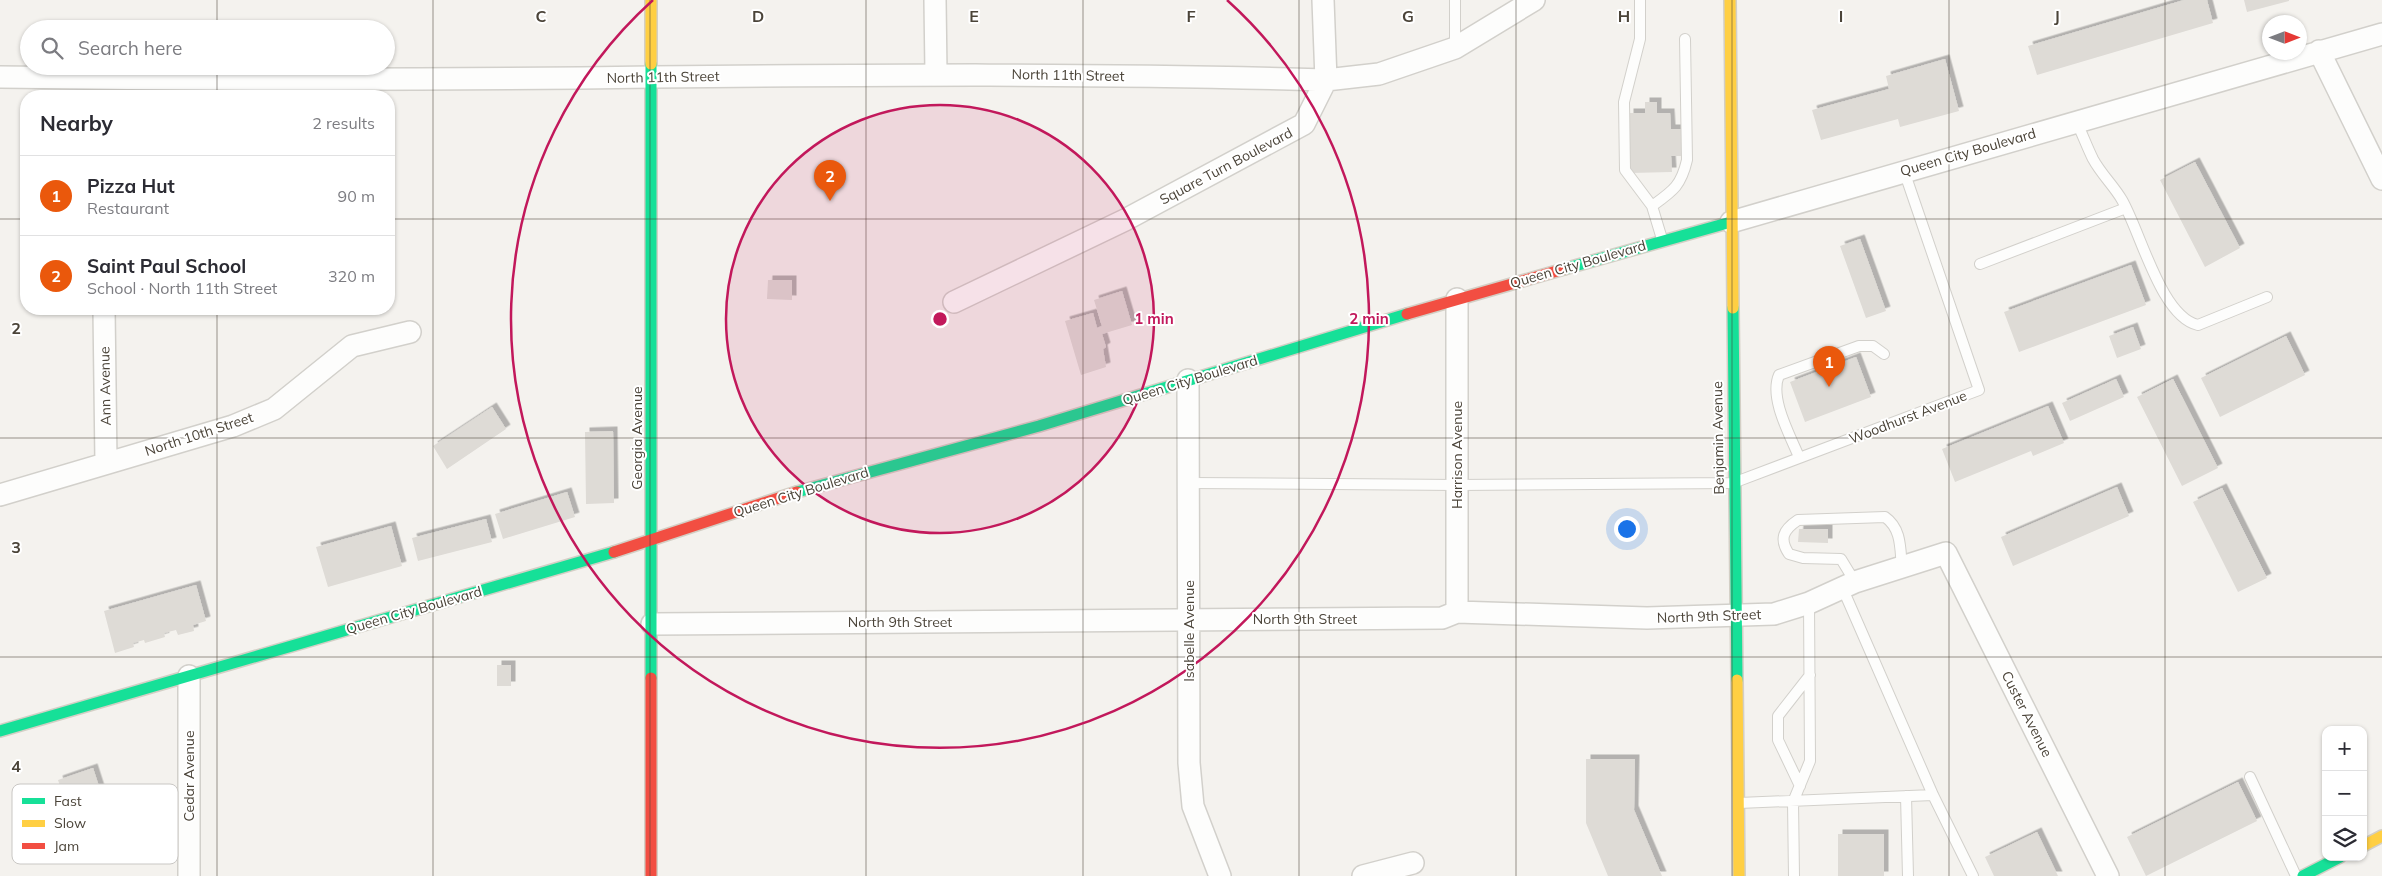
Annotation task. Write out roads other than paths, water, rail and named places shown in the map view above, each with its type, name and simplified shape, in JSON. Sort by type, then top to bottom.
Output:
[{"type":"street","name":"Georgia Avenue","points":[[651,876],[652,0]]},
{"type":"street","points":[[935,0],[936,74]]},
{"type":"street","points":[[1323,0],[1326,80],[1379,74],[1455,48],[1534,0]]},
{"type":"street","name":"Benjamin Avenue","points":[[1730,0],[1733,482],[1737,616],[1739,876]]},
{"type":"street","name":"Queen City Boulevard","points":[[0,730],[652,540],[785,495],[1039,426],[1457,299],[1731,222],[2076,120],[2382,34]]},
{"type":"street","points":[[2319,51],[2382,179]]},
{"type":"street","name":"North 11th Street","points":[[0,78],[101,88],[936,74],[1204,76],[1326,80]]},
{"type":"street","name":"Square Turn Boulevard","points":[[954,302],[1125,220],[1304,124],[1326,80]]},
{"type":"street","name":"Harrison Avenue","points":[[1457,299],[1457,612]]},
{"type":"street","name":"Ann Avenue","points":[[104,315],[106,463]]},
{"type":"street","name":"North 10th Street","points":[[0,495],[241,423],[274,409],[352,346],[410,332]]},
{"type":"street","name":"Isabelle Avenue","points":[[1188,380],[1189,763],[1193,806],[1220,876]]},
{"type":"street","name":"North 9th Street","points":[[652,624],[1442,618],[1457,612],[1647,618],[1774,614],[1809,603],[1848,585],[1946,553]]},
{"type":"street","name":"Custer Avenue","points":[[1946,553],[2108,876]]},
{"type":"street","name":"Cedar Avenue","points":[[189,676],[189,876]]},
{"type":"street","points":[[2367,844],[2382,836]]},
{"type":"street","points":[[2303,876],[2332,861]]},
{"type":"street","points":[[1363,876],[1413,863]]},
{"type":"lane","points":[[1455,0],[1455,48]]},
{"type":"lane","points":[[1640,0],[1640,39],[1624,102],[1625,170],[1652,206],[1662,240]]},
{"type":"lane","points":[[1652,206],[1676,188],[1683,178],[1686,160],[1685,39]]},
{"type":"lane","points":[[2076,120],[2094,160],[2126,208],[2167,299],[2177,314],[2189,323],[2198,325],[2267,297]]},
{"type":"lane","name":"Woodhurst Avenue","points":[[1733,482],[1979,390],[1904,171]]},
{"type":"lane","points":[[1980,264],[2126,208]]},
{"type":"lane","points":[[1799,457],[1775,395],[1775,384],[1779,375],[1859,346],[1873,346],[1884,354]]},
{"type":"lane","points":[[1189,482],[1457,485],[1733,482]]},
{"type":"lane","points":[[1902,568],[1899,535],[1894,523],[1885,517],[1798,520],[1788,527],[1784,535],[1784,546],[1789,554],[1803,558],[1840,559],[1848,585],[1933,795],[1973,876]]},
{"type":"lane","points":[[1794,876],[1793,802],[1810,761],[1809,603]]},
{"type":"lane","points":[[1800,786],[1778,740],[1778,716],[1810,675]]},
{"type":"lane","points":[[2250,777],[2296,876]]},
{"type":"lane","points":[[1738,803],[1933,795]]},
{"type":"lane","points":[[1906,796],[1908,876]]},
{"type":"place","name":"Saint Paul School","points":[[830,201]]},
{"type":"place","name":"Pizza Hut","points":[[1829,387]]}]
